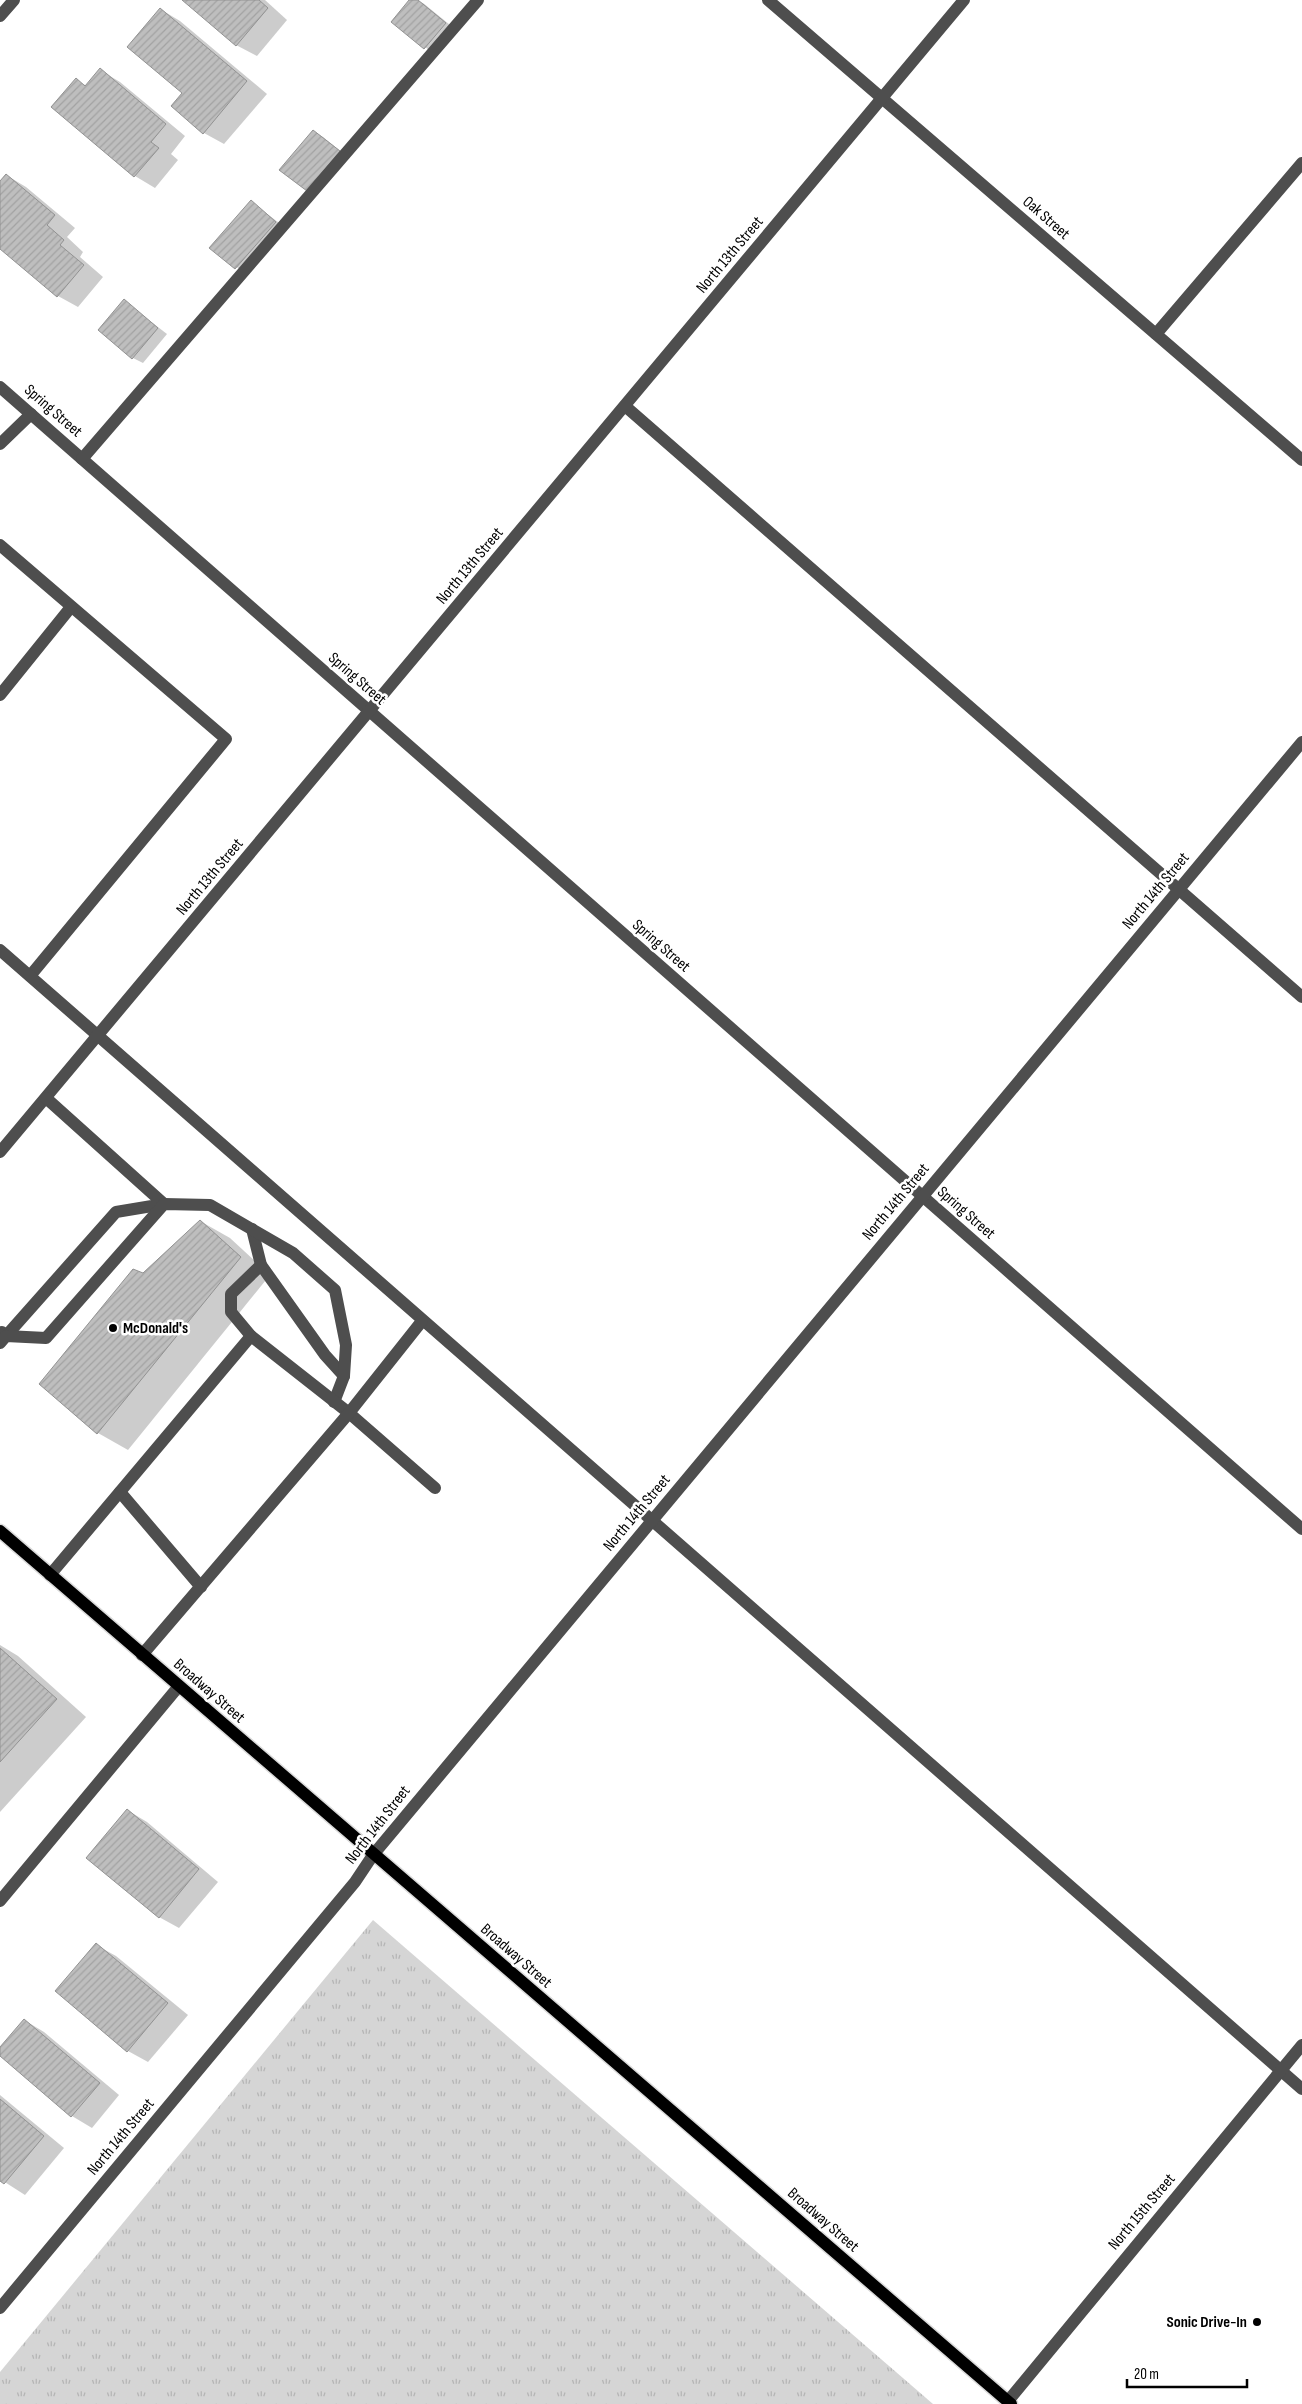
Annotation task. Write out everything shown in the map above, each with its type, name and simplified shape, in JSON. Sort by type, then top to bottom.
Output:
[{"type":"main road","name":"Broadway Street","points":[[0,1531],[373,1855],[1009,2402]]},
{"type":"street","points":[[0,16],[14,0]]},
{"type":"street","points":[[82,459],[478,0]]},
{"type":"street","name":"Oak Street","points":[[768,0],[1302,460]]},
{"type":"street","name":"North 13th Street","points":[[0,1152],[964,0]]},
{"type":"street","points":[[1156,334],[1302,163]]},
{"type":"street","name":"Spring Street","points":[[0,387],[1302,1529]]},
{"type":"street","points":[[625,406],[1302,997]]},
{"type":"street","points":[[0,444],[31,414]]},
{"type":"street","points":[[1,548],[226,739],[30,976]]},
{"type":"street","points":[[0,695],[71,607]]},
{"type":"street","name":"North 14th Street","points":[[0,2308],[355,1882],[373,1855],[1302,742]]},
{"type":"street","points":[[0,950],[1302,2089]]},
{"type":"street","points":[[46,1098],[164,1204]]},
{"type":"street","points":[[2,1336],[46,1338],[164,1204]]},
{"type":"street","points":[[2,1336],[116,1212],[164,1204],[210,1205],[293,1253],[335,1290],[346,1345],[344,1376],[334,1402]]},
{"type":"street","points":[[252,1229],[261,1265],[325,1355],[344,1376]]},
{"type":"street","points":[[261,1265],[231,1294],[231,1312],[251,1336],[348,1413],[435,1488]]},
{"type":"street","points":[[142,1655],[348,1413],[422,1320]]},
{"type":"street","points":[[50,1575],[251,1336]]},
{"type":"street","points":[[120,1492],[201,1587]]},
{"type":"street","points":[[0,1901],[179,1686]]},
{"type":"street","name":"North 15th Street","points":[[1009,2402],[1302,2045]]},
{"type":"green space","points":[[373,1920],[933,2404],[0,2404],[0,2372]]},
{"type":"building","points":[[182,0],[259,0],[268,8],[236,46]]},
{"type":"building","points":[[409,0],[418,0],[446,23],[424,49],[391,22]]},
{"type":"building","points":[[160,8],[247,81],[203,134],[171,106],[182,93],[127,47]]},
{"type":"building","points":[[100,68],[166,124],[151,142],[159,148],[134,177],[51,107],[76,78],[85,86]]},
{"type":"building","points":[[313,130],[340,151],[307,191],[279,170]]},
{"type":"building","points":[[6,174],[55,215],[47,225],[64,240],[60,245],[84,265],[57,297],[0,249],[0,181]]},
{"type":"building","points":[[251,200],[276,222],[235,269],[209,248]]},
{"type":"building","points":[[124,299],[158,328],[132,359],[98,330]]},
{"type":"building","points":[[200,1220],[241,1257],[97,1434],[39,1384],[133,1269],[143,1273]]},
{"type":"building","points":[[0,1648],[57,1699],[0,1762]]},
{"type":"building","points":[[127,1809],[199,1869],[159,1918],[86,1858]]},
{"type":"building","points":[[96,1943],[168,2003],[127,2052],[55,1991]]},
{"type":"building","points":[[24,2019],[100,2083],[71,2117],[0,2056],[0,2047]]},
{"type":"building","points":[[0,2099],[44,2136],[4,2184],[0,2181]]},
{"type":"place","name":"McDonald's","points":[[113,1328]]},
{"type":"place","name":"Sonic Drive-In","points":[[1257,2322]]}]
